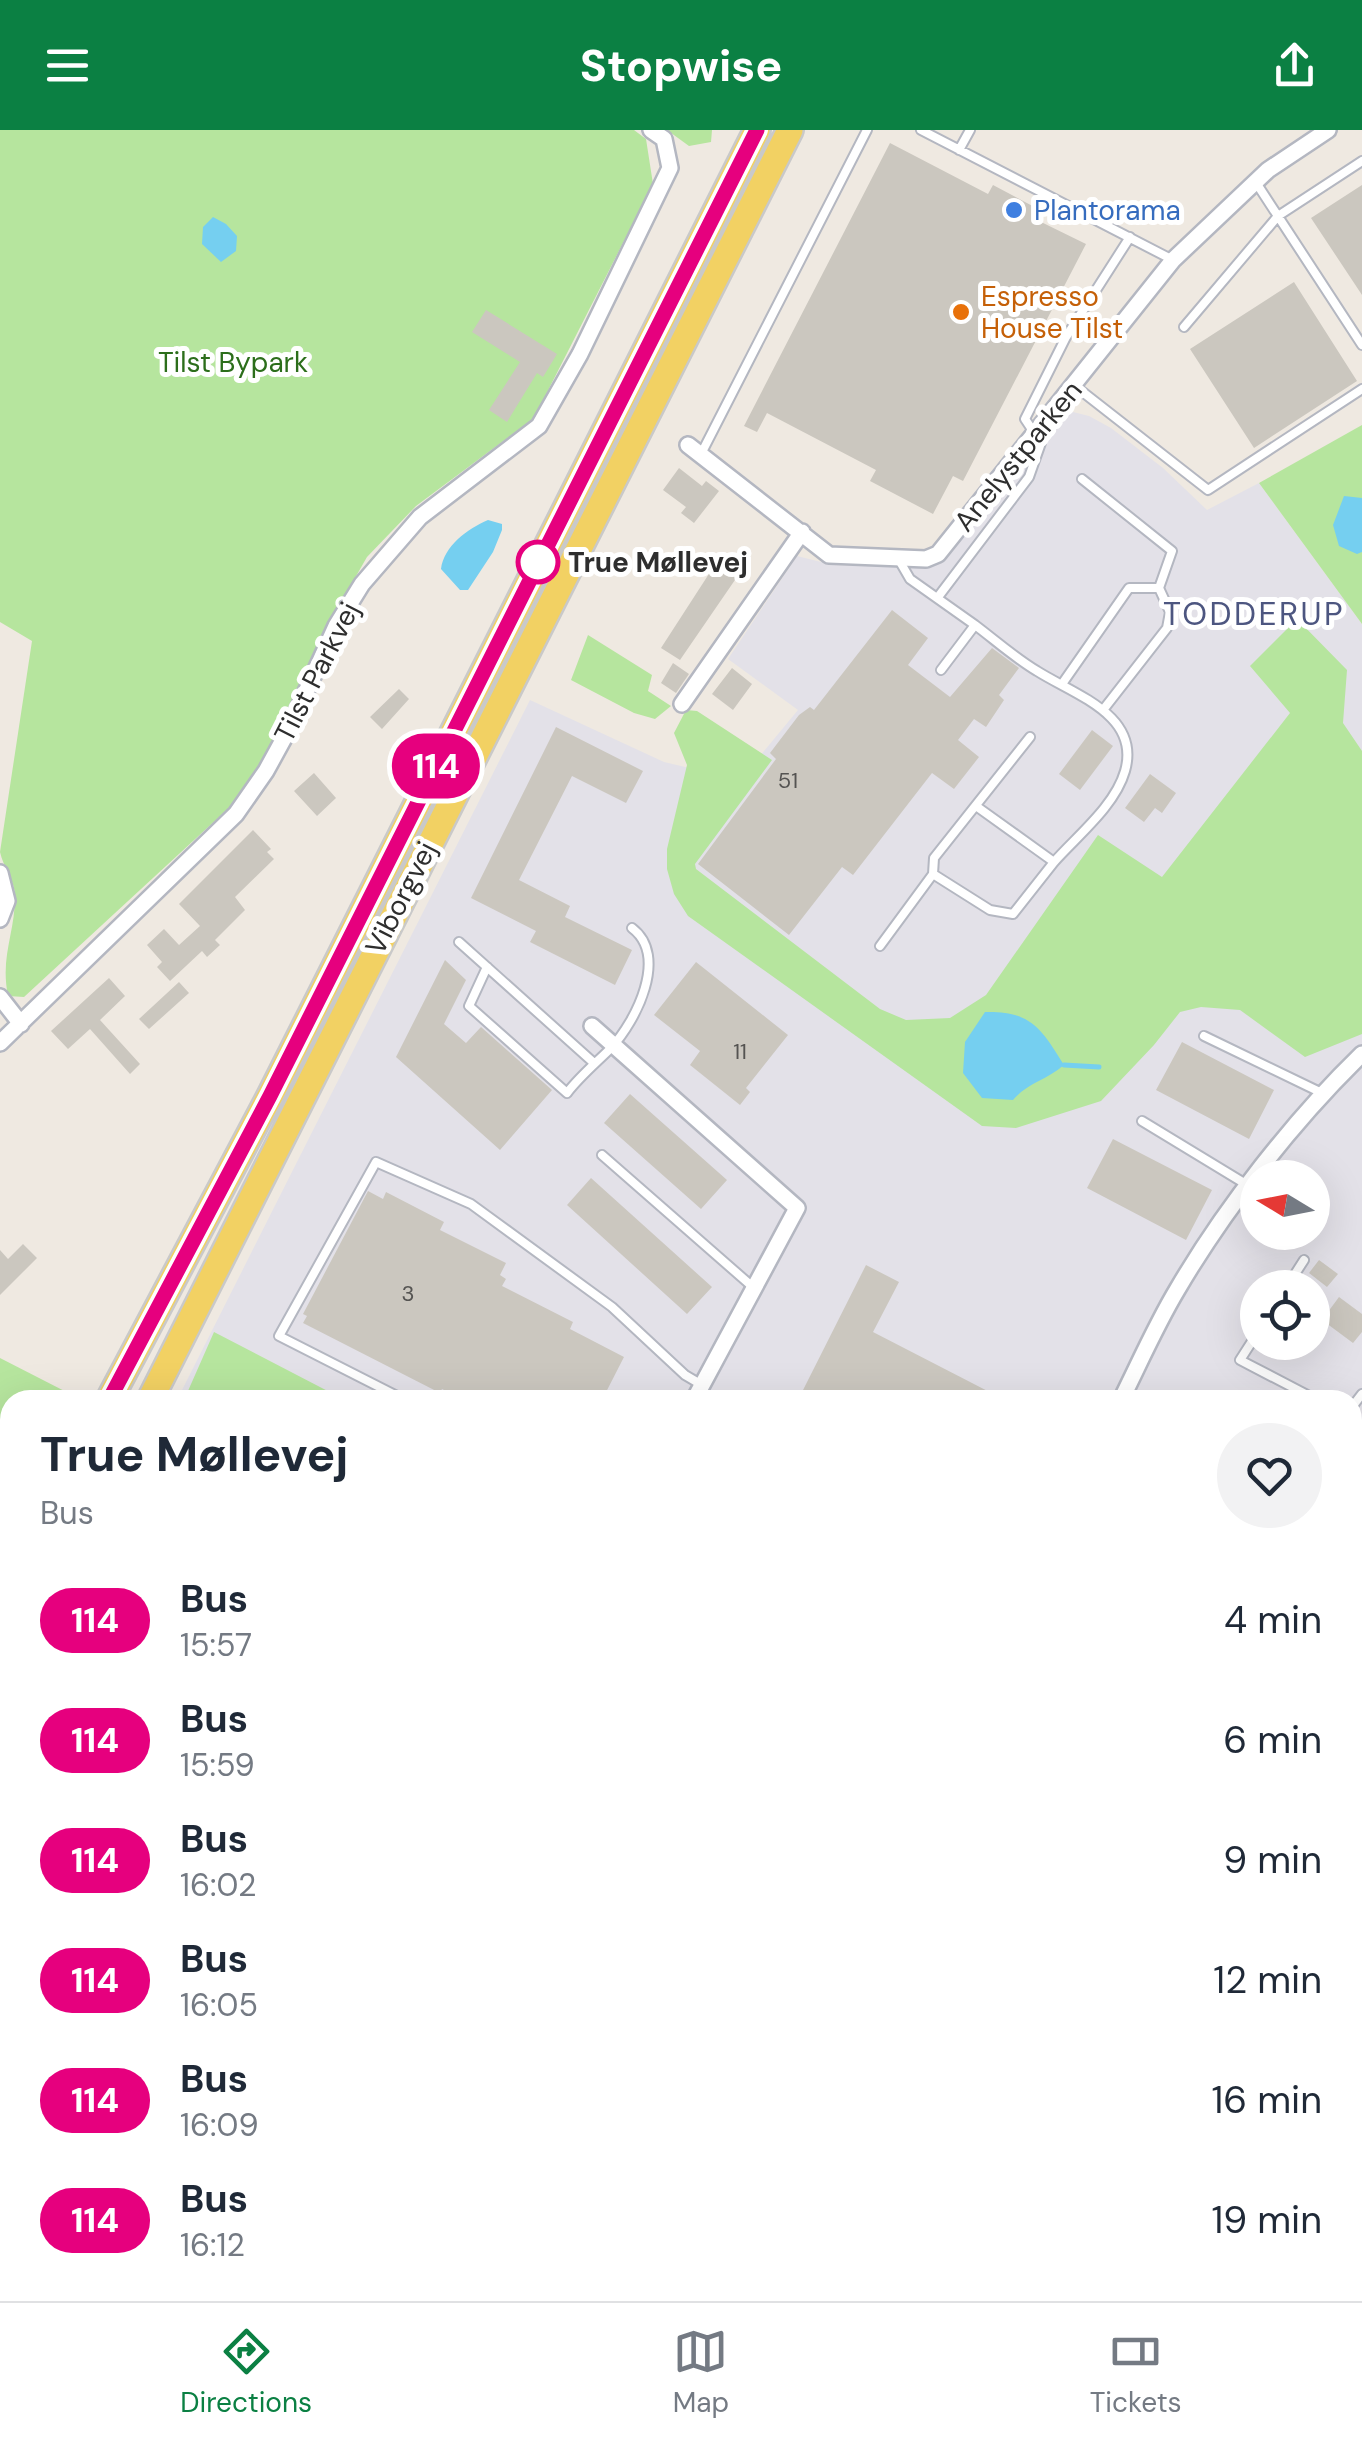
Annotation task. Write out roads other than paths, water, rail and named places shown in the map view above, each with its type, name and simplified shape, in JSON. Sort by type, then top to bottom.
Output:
[{"type":"main road","name":"Viborgvej","points":[[114,1390],[270,1096],[757,130]]},
{"type":"main road","name":"Viborgvej","points":[[155,1390],[790,130]]},
{"type":"street","name":"Tilst Parkvej","points":[[0,1043],[236,814],[266,772],[289,729],[336,626],[362,584],[393,546],[420,517],[539,426],[580,354],[670,168],[664,139],[651,130]]},
{"type":"street","name":"Anelystparken","points":[[694,450],[828,555],[926,560],[938,554],[1173,260],[1255,182],[1328,130]]},
{"type":"street","points":[[682,704],[802,532]]},
{"type":"street","points":[[0,872],[7,901],[0,918]]},
{"type":"street","points":[[0,996],[21,1024]]},
{"type":"street","points":[[592,1026],[798,1208],[699,1390]]},
{"type":"street","points":[[1269,1160],[1322,1093],[1362,1054]]},
{"type":"street","points":[[1126,1390],[1177,1290],[1240,1198]]},
{"type":"lane","points":[[694,450],[867,130]]},
{"type":"lane","points":[[921,130],[1173,260]]},
{"type":"lane","points":[[960,150],[970,130]]},
{"type":"lane","points":[[1184,327],[1278,216],[1362,161]]},
{"type":"lane","points":[[1255,182],[1362,345]]},
{"type":"lane","points":[[938,597],[1029,478],[1041,443],[1025,419],[1066,337],[1130,238]]},
{"type":"lane","points":[[1075,386],[1208,490],[1362,389]]},
{"type":"lane","points":[[1082,479],[1172,551],[1159,588],[1170,612],[1167,628],[1103,710]]},
{"type":"lane","points":[[899,560],[910,579],[1038,672],[1113,717],[1129,746],[1125,774],[1107,804],[1013,914],[990,910],[933,874]]},
{"type":"lane","points":[[1062,684],[1129,588],[1159,588]]},
{"type":"lane","points":[[942,670],[975,625]]},
{"type":"lane","points":[[880,946],[933,874],[934,858],[1030,736]]},
{"type":"lane","points":[[976,806],[1054,862]]},
{"type":"lane","points":[[487,967],[469,1006],[567,1093],[614,1045],[632,1016],[646,980],[648,952],[639,933],[632,928]]},
{"type":"lane","points":[[459,942],[594,1063]]},
{"type":"lane","points":[[1204,1036],[1322,1093]]},
{"type":"lane","points":[[1142,1121],[1240,1181]]},
{"type":"lane","points":[[602,1155],[754,1288]]},
{"type":"lane","points":[[385,1390],[280,1336],[376,1162],[470,1204],[612,1307],[684,1376],[702,1385]]},
{"type":"lane","points":[[1298,1270],[1304,1260]]},
{"type":"lane","points":[[1240,1360],[1298,1390]]},
{"type":"water","points":[[213,217],[237,236],[236,251],[221,262],[202,244],[203,227]]},
{"type":"water","points":[[1344,496],[1362,498],[1362,552],[1357,554],[1339,546],[1333,525]]},
{"type":"water","points":[[488,520],[502,524],[502,530],[493,552],[468,590],[460,590],[441,569],[443,561],[458,539]]},
{"type":"water","points":[[985,1012],[1014,1015],[1033,1024],[1064,1065],[1013,1100],[982,1098],[963,1073],[965,1042]]},
{"type":"waterway","points":[[1064,1065],[1099,1067]]},
{"type":"place","name":"Plantorama","points":[[1014,210]]},
{"type":"place","name":"Espresso House Tilst","points":[[961,312]]},
{"type":"place","name":"True Møllevej","points":[[538,562]]},
{"type":"district","name":"TODDERUP","points":[[1254,614]]},
{"type":"park label","name":"Tilst Bypark","points":[[233,362]]}]
